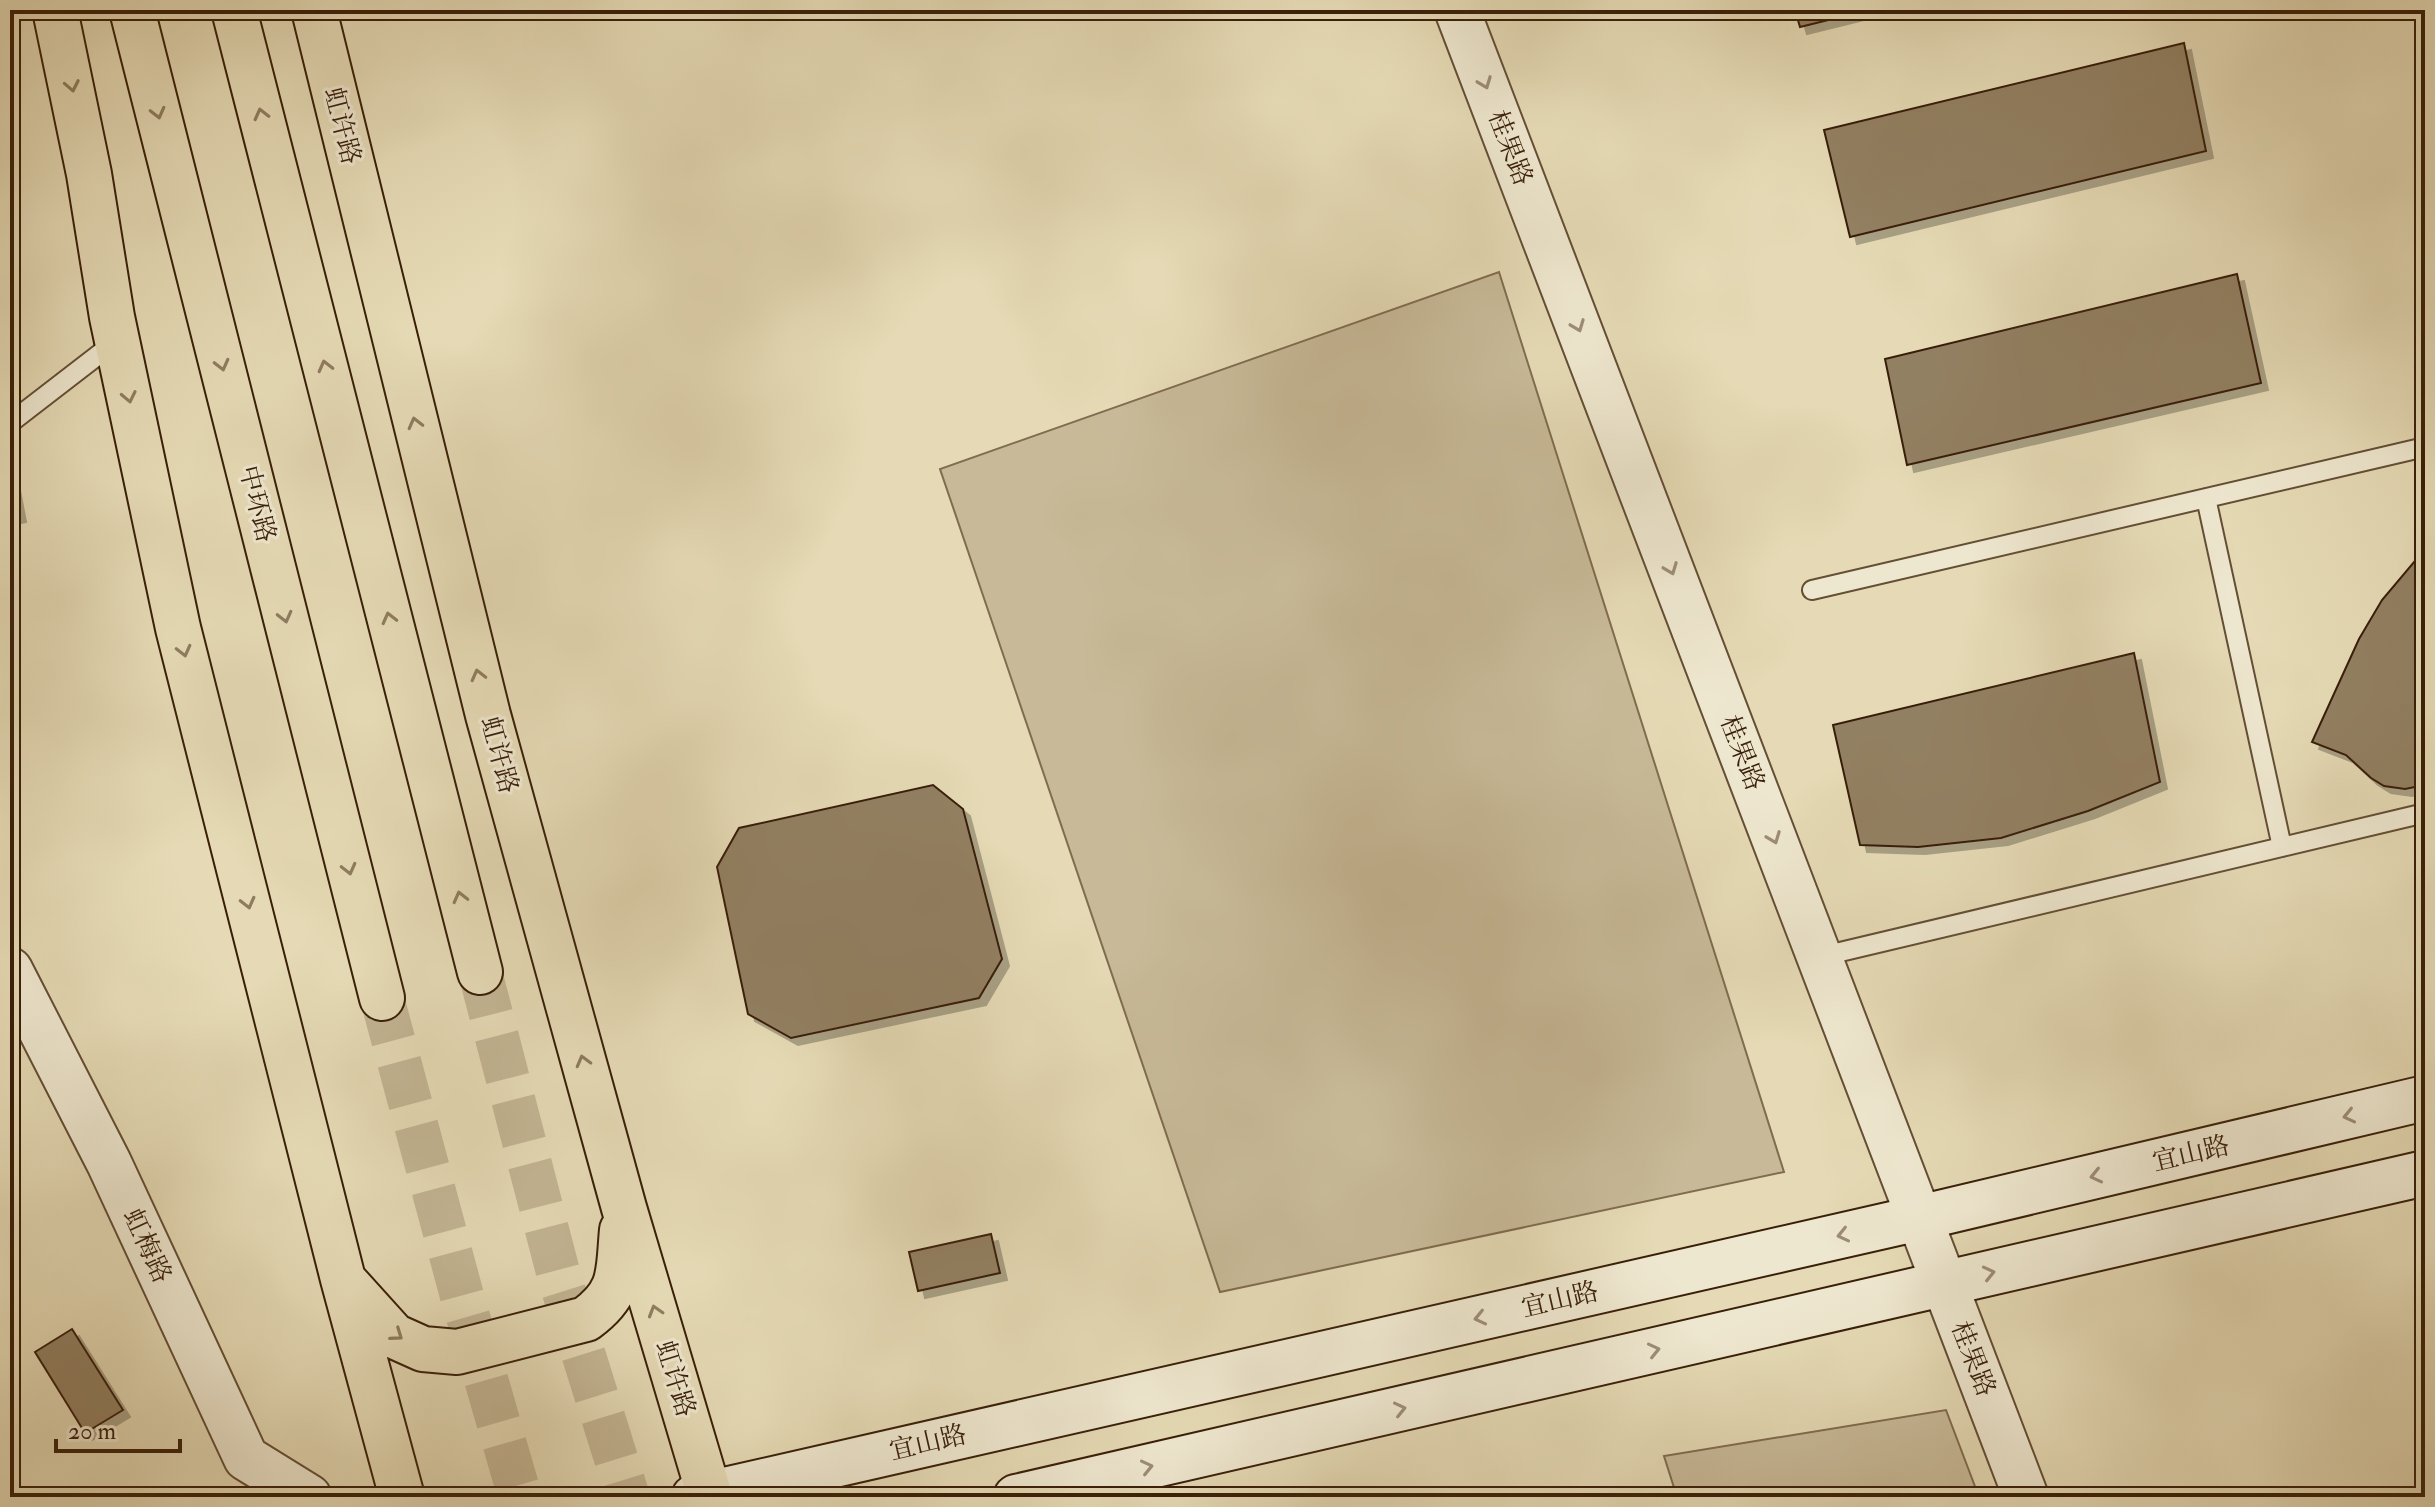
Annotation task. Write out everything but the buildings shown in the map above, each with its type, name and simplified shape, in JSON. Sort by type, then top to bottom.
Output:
[{"type":"main road","points":[[55,10],[89,174],[117,340],[178,628],[343,1279],[402,1497]]},
{"type":"main road","name":"中环路","points":[[132,10],[382,998]]},
{"type":"main road","points":[[234,10],[480,972]]},
{"type":"main road","name":"虹许路","points":[[314,10],[488,715],[704,1496]]},
{"type":"main road","name":"桂果路","points":[[1457,10],[2026,1497]]},
{"type":"main road","name":"虹梅路","points":[[10,970],[109,1163],[246,1458],[309,1497]]},
{"type":"main road","name":"宜山路","points":[[704,1496],[1919,1218],[2425,1098]]},
{"type":"main road","points":[[1016,1497],[2425,1173]]},
{"type":"main road","points":[[343,1279],[394,1336],[423,1349],[457,1352],[572,1323],[586,1319],[604,1306],[617,1284],[624,1208]]},
{"type":"lane","points":[[10,423],[117,340]]},
{"type":"lane","points":[[1812,590],[2425,447]]},
{"type":"lane","points":[[2206,498],[2282,847]]},
{"type":"lane","points":[[1819,957],[2425,813]]},
{"type":"shaded area","points":[[1499,272],[1784,1172],[1220,1292],[940,469]]},
{"type":"shaded area","points":[[1946,1410],[1979,1497],[1677,1497],[1664,1456]]},
{"type":"tunnel","points":[[480,972],[559,1276],[628,1497]]},
{"type":"tunnel","points":[[382,998],[520,1497]]}]
